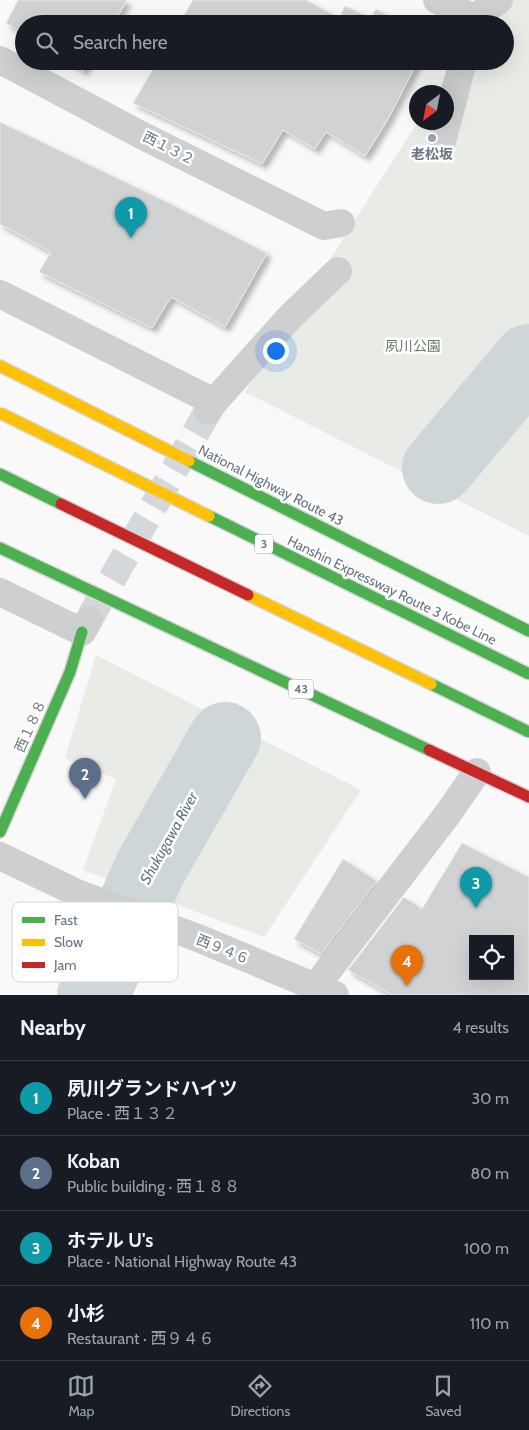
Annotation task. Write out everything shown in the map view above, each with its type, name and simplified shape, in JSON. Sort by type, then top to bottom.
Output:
[{"type":"main road","name":"National Highway Route 43","points":[[0,366],[529,631]]},
{"type":"main road","points":[[0,406],[66,446]]},
{"type":"main road","name":"Hanshin Expressway Route 3 Kobe Line","points":[[0,414],[529,674]]},
{"type":"main road","points":[[0,474],[529,732]]},
{"type":"main road","points":[[9,490],[61,504]]},
{"type":"main road","name":"43","points":[[0,548],[529,797]]},
{"type":"main road","name":"西１８８","points":[[0,832],[70,672],[86,626]]},
{"type":"street","points":[[436,0],[462,15]]},
{"type":"street","points":[[480,15],[499,0]]},
{"type":"street","name":"西１３２","points":[[0,60],[15,68]]},
{"type":"street","name":"西１３２","points":[[19,70],[141,135],[324,226],[341,223]]},
{"type":"street","points":[[442,142],[461,70]]},
{"type":"street","points":[[0,294],[211,407],[290,317],[338,271]]},
{"type":"street","points":[[0,592],[86,626]]},
{"type":"street","points":[[326,991],[449,815],[476,772]]},
{"type":"street","name":"西９４６","points":[[0,856],[77,893],[101,902]]},
{"type":"street","name":"西９４６","points":[[178,931],[326,991]]},
{"type":"green space","name":"夙川公園","points":[[495,0],[529,0],[529,536],[245,392],[413,130],[454,130],[454,85],[441,85],[450,70],[514,70],[514,15],[485,15]]},
{"type":"green space","points":[[96,655],[361,790],[264,937],[178,905],[178,902],[169,902],[83,870],[116,779],[65,758]]},
{"type":"building","points":[[18,0],[127,0],[118,15],[15,15],[15,28],[6,23]]},
{"type":"building","points":[[193,0],[306,0],[334,15],[184,15]]},
{"type":"building","points":[[345,6],[364,15],[340,15]]},
{"type":"building","points":[[376,9],[387,15],[373,15]]},
{"type":"building","points":[[153,70],[413,70],[387,121],[365,156],[326,132],[315,149],[283,130],[262,164],[133,103]]},
{"type":"building","points":[[0,122],[169,203],[267,253],[225,327],[171,297],[152,328],[39,272],[51,252],[0,224]]},
{"type":"building","points":[[462,843],[529,877],[529,995],[392,995],[348,970],[404,897],[422,909]]},
{"type":"building","points":[[343,859],[377,881],[321,954],[294,939]]},
{"type":"waterway","name":"Shukugawa River","points":[[438,468],[529,360]]},
{"type":"waterway","name":"Shukugawa River","points":[[135,902],[151,867],[225,738]]},
{"type":"waterway","name":"Shukugawa River","points":[[93,995],[99,982]]},
{"type":"tunnel","points":[[91,616],[208,411]]},
{"type":"traffic: fast","points":[[189,461],[529,631]]},
{"type":"traffic: fast","points":[[0,474],[61,504]]},
{"type":"traffic: fast","points":[[209,516],[529,674]]},
{"type":"traffic: fast","points":[[0,548],[429,750]]},
{"type":"traffic: fast","points":[[0,832],[70,672],[82,632]]},
{"type":"traffic: fast","points":[[431,684],[529,732]]},
{"type":"traffic: slow","points":[[0,366],[189,461]]},
{"type":"traffic: slow","points":[[0,413],[209,516]]},
{"type":"traffic: slow","points":[[248,595],[431,684]]},
{"type":"traffic: jam","points":[[61,504],[248,595]]},
{"type":"traffic: jam","points":[[429,750],[529,797]]},
{"type":"place","name":"老松坂","points":[[432,138]]},
{"type":"place","name":"夙川グランドハイツ","points":[[131,238]]},
{"type":"place","name":"Koban","points":[[85,799]]},
{"type":"place","name":"ホテル U's","points":[[476,908]]},
{"type":"place","name":"小杉","points":[[407,986]]}]
